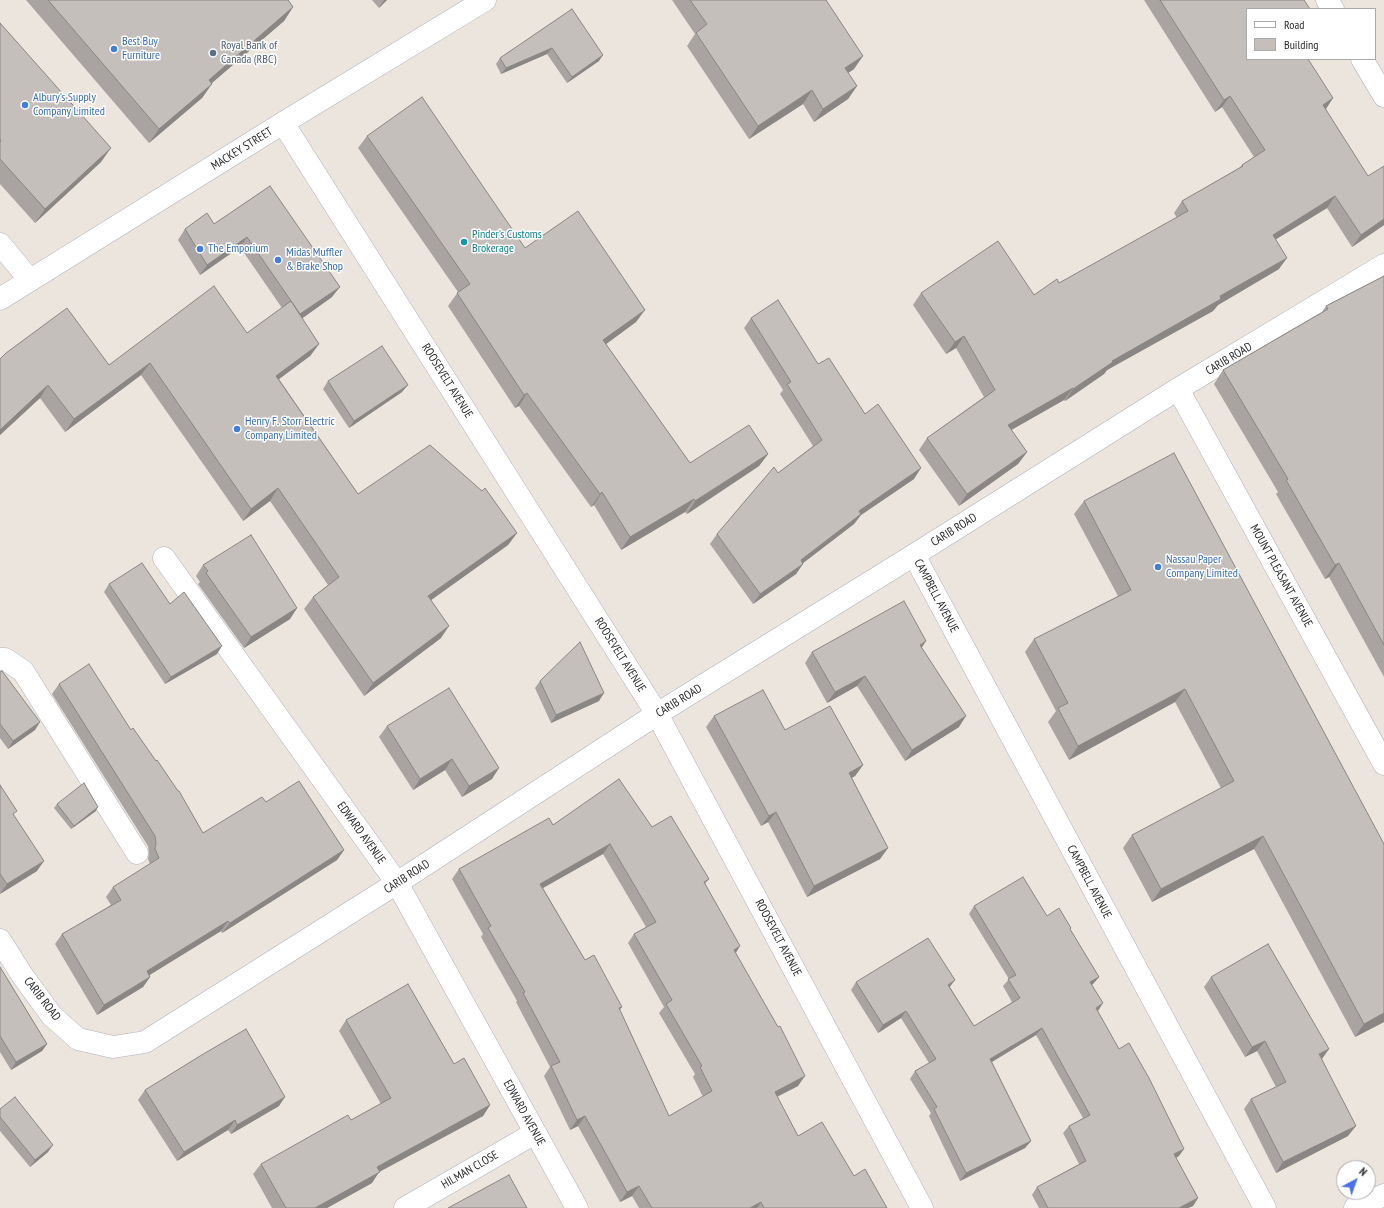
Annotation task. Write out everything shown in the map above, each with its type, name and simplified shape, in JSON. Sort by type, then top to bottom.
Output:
[{"type":"street","name":"MACKEY STREET","points":[[0,299],[283,123],[485,0]]},
{"type":"street","points":[[1363,60],[1384,96]]},
{"type":"street","name":"ROOSEVELT AVENUE","points":[[283,123],[657,714],[922,1208]]},
{"type":"street","points":[[0,244],[30,280]]},
{"type":"street","name":"CARIB ROAD","points":[[0,940],[52,1016],[78,1039],[113,1047],[145,1042],[397,883],[657,714],[1178,389],[1384,266]]},
{"type":"street","name":"MOUNT PLEASANT AVENUE","points":[[1178,389],[1384,764]]},
{"type":"street","name":"CAMPBELL AVENUE","points":[[914,555],[1265,1208]]},
{"type":"street","name":"EDWARD AVENUE","points":[[164,558],[397,883],[577,1208]]},
{"type":"street","points":[[0,659],[5,659],[23,671],[137,853]]},
{"type":"street","name":"HILMAN CLOSE","points":[[405,1208],[535,1133]]},
{"type":"street","points":[[1355,1208],[1384,1195]]},
{"type":"building","points":[[48,0],[288,0],[293,7],[209,80],[212,84],[159,129]]},
{"type":"building","points":[[690,0],[826,0],[863,56],[845,68],[857,86],[823,109],[812,90],[758,126],[696,33],[707,24]]},
{"type":"building","points":[[1160,0],[1304,0],[1309,8],[1246,8],[1246,60],[1309,60],[1333,98],[1323,105],[1368,176],[1384,166],[1384,219],[1361,235],[1335,196],[1273,235],[1287,258],[1220,296],[1221,299],[1112,361],[1113,362],[1073,389],[1008,425],[1027,452],[967,494],[927,438],[995,390],[964,336],[955,342],[921,293],[998,241],[1034,295],[1057,279],[1059,283],[1188,211],[1182,201],[1243,166],[1242,165],[1265,150],[1230,96],[1224,100]]},
{"type":"building","points":[[572,9],[603,55],[572,77],[552,48],[506,68],[500,58]]},
{"type":"building","name":"Albury's Supply Company Limited","points":[[0,23],[111,148],[45,209],[0,159]]},
{"type":"building","points":[[422,97],[525,248],[578,211],[645,310],[603,340],[690,463],[749,425],[768,454],[695,501],[694,499],[630,537],[602,492],[600,494],[527,393],[524,395],[457,293],[470,284],[367,136]]},
{"type":"building","points":[[270,186],[340,287],[300,314],[247,237],[207,265],[185,229],[207,213],[214,224]]},
{"type":"building","points":[[1384,276],[1384,645],[1339,563],[1335,565],[1286,480],[1288,479],[1223,370],[1328,309],[1326,306]]},
{"type":"building","points":[[214,286],[247,333],[291,301],[319,344],[276,376],[358,494],[430,445],[482,491],[485,488],[517,533],[428,596],[449,626],[373,683],[313,597],[339,577],[278,488],[251,509],[150,363],[74,419],[48,385],[0,430],[0,359],[67,308],[109,365]]},
{"type":"building","points":[[778,300],[818,364],[829,358],[865,414],[878,404],[921,468],[859,511],[861,514],[801,560],[803,564],[760,594],[717,534],[774,467],[778,473],[822,440],[787,384],[791,382],[751,318]]},
{"type":"building","points":[[382,346],[408,385],[354,421],[328,381]]},
{"type":"building","points":[[1174,453],[1384,844],[1384,1013],[1364,1024],[1263,836],[1161,889],[1132,835],[1234,781],[1185,689],[1078,746],[1058,708],[1068,703],[1034,639],[1131,590],[1084,501]]},
{"type":"building","points":[[251,535],[297,608],[251,637],[206,573],[208,571],[203,565]]},
{"type":"building","points":[[142,563],[170,604],[184,592],[222,646],[171,677],[109,584]]},
{"type":"building","points":[[904,601],[926,641],[920,645],[966,716],[912,750],[865,676],[835,692],[812,652]]},
{"type":"building","points":[[580,642],[604,693],[556,715],[540,681]]},
{"type":"building","points":[[89,664],[131,730],[133,728],[179,791],[203,833],[262,797],[266,802],[299,781],[344,850],[230,923],[228,921],[147,971],[150,977],[104,1005],[62,934],[121,900],[113,887],[159,858],[155,849],[155,836],[59,684]]},
{"type":"building","points":[[2,671],[40,722],[13,741],[0,724],[0,672]]},
{"type":"building","points":[[449,688],[499,768],[469,786],[452,759],[420,779],[387,726]]},
{"type":"building","points":[[763,690],[785,730],[830,706],[863,765],[849,773],[888,848],[814,886],[776,812],[769,816],[714,716]]},
{"type":"building","points":[[619,779],[652,827],[671,816],[709,879],[704,882],[740,946],[734,950],[778,1027],[780,1026],[805,1076],[775,1092],[798,1136],[822,1122],[854,1176],[865,1169],[887,1208],[764,1208],[761,1202],[750,1208],[652,1208],[639,1186],[627,1192],[585,1116],[577,1120],[551,1066],[560,1062],[523,993],[525,992],[488,928],[491,926],[459,869],[549,818],[553,825]],"holes":[[[610,844],[656,922],[634,934],[672,1000],[666,1004],[702,1066],[700,1067],[712,1091],[669,1116],[619,1008],[622,1007],[594,955],[585,960],[540,884]]]},
{"type":"building","points":[[84,783],[98,807],[74,826],[57,804]]},
{"type":"building","points":[[0,785],[17,811],[13,814],[44,861],[7,884],[0,874]]},
{"type":"building","points":[[1023,877],[1047,916],[1059,908],[1071,928],[1070,929],[1099,977],[1090,982],[1103,1003],[1096,1008],[1119,1049],[1129,1043],[1149,1078],[1184,1149],[1174,1154],[1198,1198],[1179,1208],[1048,1208],[1037,1187],[1086,1161],[1069,1126],[1090,1115],[1042,1028],[990,1059],[1031,1141],[966,1173],[934,1109],[937,1107],[915,1071],[936,1059],[906,1011],[883,1025],[856,982],[928,938],[955,980],[948,985],[974,1026],[1020,998],[1008,979],[1016,975],[974,906]]},
{"type":"building","points":[[1268,944],[1329,1049],[1319,1054],[1356,1126],[1283,1162],[1251,1099],[1286,1082],[1265,1041],[1252,1047],[1211,977]]},
{"type":"building","points":[[0,967],[47,1044],[16,1062],[0,1036]]},
{"type":"building","points":[[408,984],[454,1064],[464,1058],[490,1105],[377,1167],[380,1172],[315,1208],[286,1208],[261,1164],[348,1115],[351,1120],[391,1098],[346,1020]]},
{"type":"building","points":[[246,1029],[285,1097],[237,1125],[235,1120],[184,1152],[145,1090]]},
{"type":"building","points":[[15,1097],[53,1145],[35,1160],[0,1117],[0,1109]]},
{"type":"building","points":[[509,1175],[527,1208],[448,1208]]},
{"type":"place","name":"Best Buy Furniture","points":[[114,49]]},
{"type":"place","name":"Royal Bank of Canada (RBC)","points":[[213,53]]},
{"type":"place","name":"Albury's Supply Company Limited","points":[[25,105]]},
{"type":"place","name":"Pinder's Customs Brokerage","points":[[464,242]]},
{"type":"place","name":"The Emporium","points":[[200,249]]},
{"type":"place","name":"Midas Muffler & Brake Shop","points":[[278,260]]},
{"type":"place","name":"Henry F. Storr Electric Company Limited","points":[[237,429]]},
{"type":"place","name":"Nassau Paper Company Limited","points":[[1158,567]]}]
